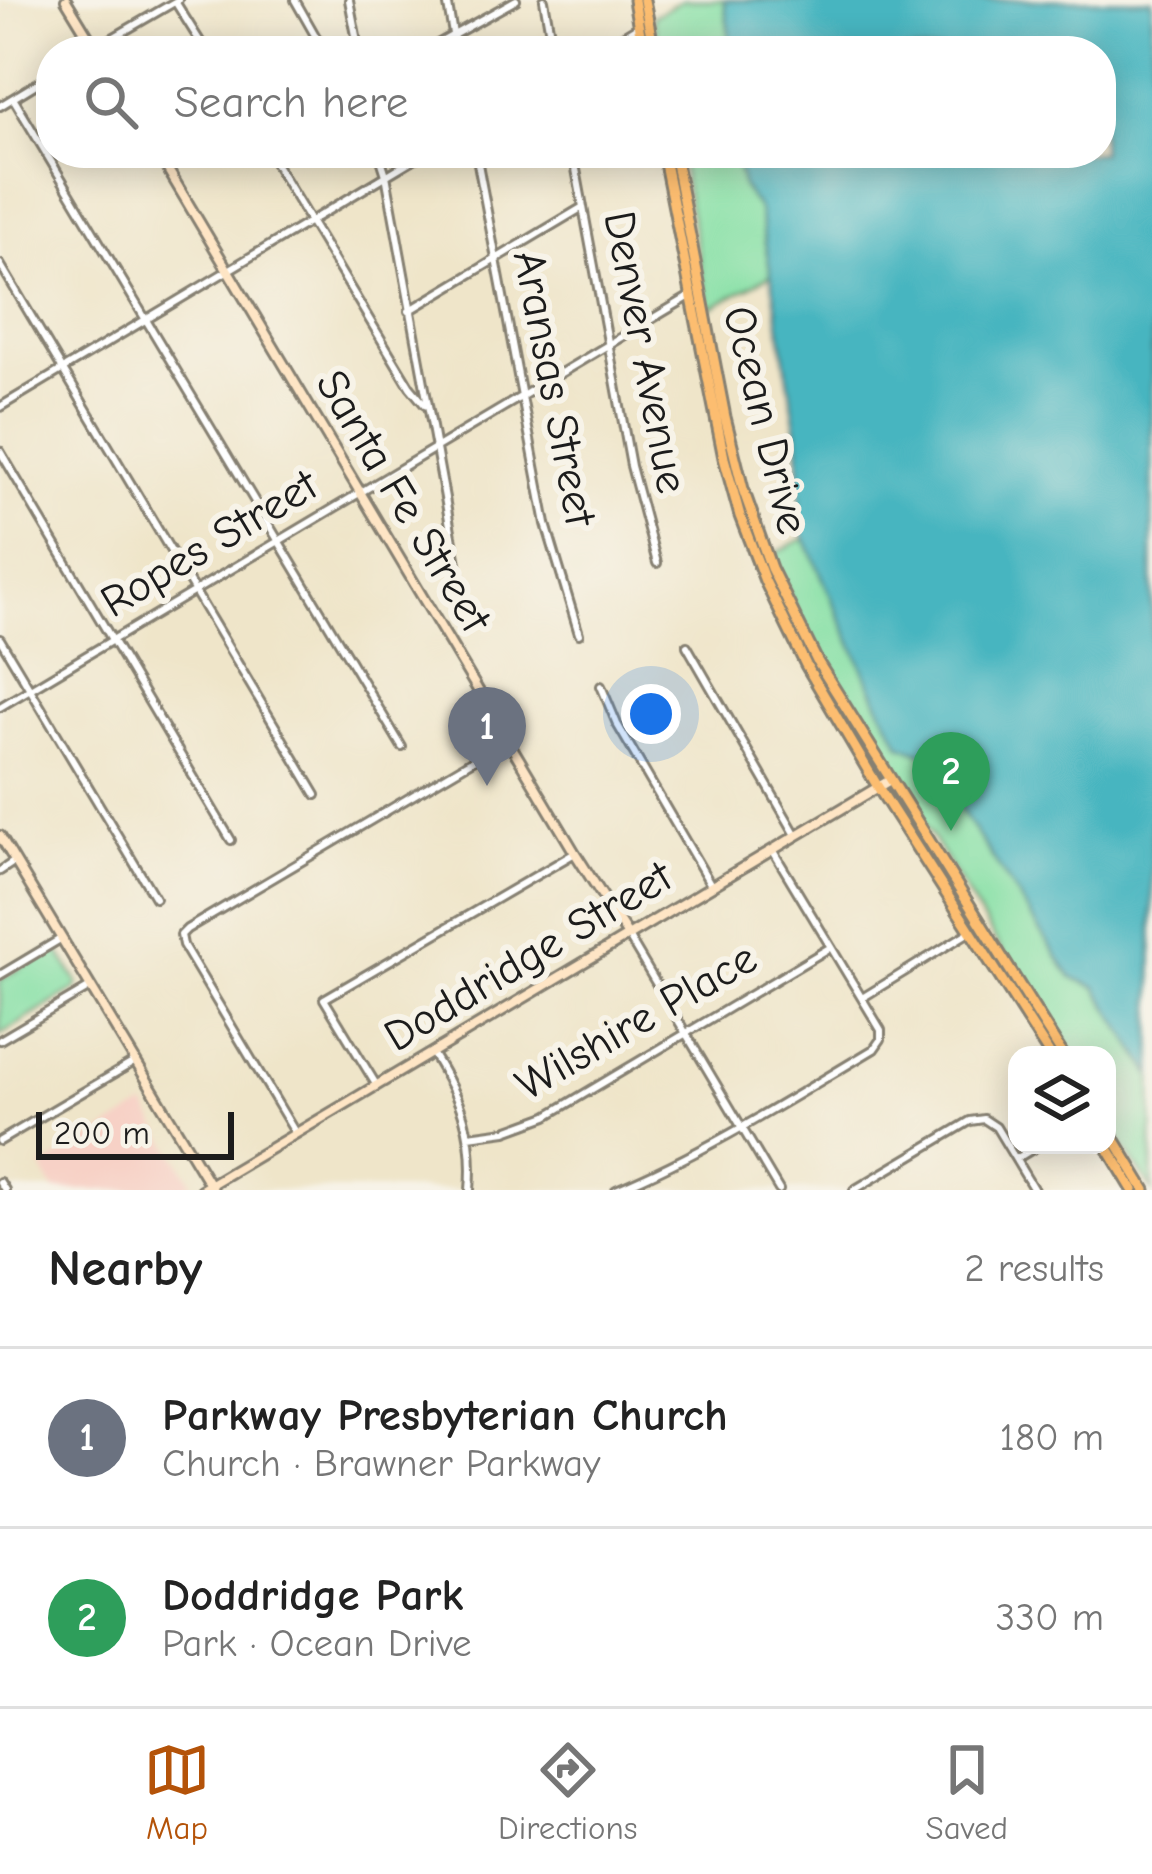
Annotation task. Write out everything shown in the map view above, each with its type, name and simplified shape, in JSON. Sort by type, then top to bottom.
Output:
[{"type":"main road","points":[[66,0],[86,36]]},
{"type":"main road","points":[[634,0],[648,36]]},
{"type":"main road","points":[[643,36],[644,0]]},
{"type":"main road","name":"Santa Fe Street","points":[[167,168],[628,936]]},
{"type":"main road","name":"Ocean Drive","points":[[672,168],[738,491],[806,664],[878,787],[1043,1046]]},
{"type":"main road","name":"Ocean Drive","points":[[784,609],[1058,1046]]},
{"type":"main road","name":"Doddridge Street","points":[[208,1188],[890,780]]},
{"type":"main road","points":[[0,836],[208,1188]]},
{"type":"main road","points":[[1003,983],[1013,976]]},
{"type":"main road","points":[[1031,1027],[1042,1020]]},
{"type":"main road","points":[[1116,1142],[1145,1190]]},
{"type":"main road","points":[[1111,1154],[1133,1190]]},
{"type":"street","points":[[117,36],[176,0],[197,36]]},
{"type":"street","points":[[295,0],[316,36]]},
{"type":"street","points":[[349,0],[356,36]]},
{"type":"street","points":[[446,0],[453,35],[516,0]]},
{"type":"street","points":[[544,0],[550,36]]},
{"type":"street","points":[[623,36],[643,24]]},
{"type":"street","points":[[0,106],[36,84]]},
{"type":"street","points":[[13,98],[36,137]]},
{"type":"street","points":[[54,168],[402,747]]},
{"type":"street","points":[[278,168],[427,408]]},
{"type":"street","points":[[384,168],[460,580]]},
{"type":"street","points":[[0,407],[398,168]]},
{"type":"street","name":"Aransas Street","points":[[479,168],[545,524],[579,634]]},
{"type":"street","name":"Denver Avenue","points":[[576,168],[631,466],[657,563]]},
{"type":"street","points":[[409,311],[584,207]]},
{"type":"street","points":[[0,264],[316,795]]},
{"type":"street","name":"Ropes Street","points":[[0,707],[695,292]]},
{"type":"street","points":[[0,451],[231,840]]},
{"type":"street","points":[[0,639],[154,898]]},
{"type":"street","points":[[687,646],[796,835]]},
{"type":"street","points":[[601,686],[617,724],[711,886]]},
{"type":"street","points":[[296,1134],[181,935],[507,740]]},
{"type":"street","points":[[616,1190],[666,1170],[742,1127],[874,1049],[880,1040],[881,1030],[772,849]]},
{"type":"street","points":[[377,1086],[323,999],[575,853]]},
{"type":"street","points":[[0,871],[15,861]]},
{"type":"street","points":[[862,998],[982,925]]},
{"type":"street","name":"Santa Fe Street","points":[[628,936],[779,1190]]},
{"type":"street","points":[[0,975],[62,938]]},
{"type":"street","name":"Wilshire Place","points":[[470,1136],[506,1131],[547,1116],[830,946]]},
{"type":"street","points":[[0,1040],[91,986]]},
{"type":"street","points":[[432,1053],[463,1108],[470,1136],[470,1190]]},
{"type":"street","points":[[0,1141],[134,1062]]},
{"type":"street","points":[[854,1190],[970,1121],[984,1119],[996,1127],[1034,1190]]},
{"type":"street","points":[[1016,1159],[1024,1154]]},
{"type":"street","points":[[0,1182],[5,1190]]},
{"type":"shaded area","points":[[145,1106],[192,1182],[179,1190],[54,1190],[41,1168]]},
{"type":"green space","points":[[683,0],[724,0],[730,36],[657,36],[653,16]]},
{"type":"green space","points":[[682,168],[738,168],[743,187],[759,210],[771,275],[709,309]]},
{"type":"green space","points":[[805,538],[880,706],[924,753],[1071,976],[1096,987],[1152,1076],[1152,1190],[1116,1135],[1116,1046],[1060,1046],[809,637],[773,554]]},
{"type":"green space","points":[[52,949],[58,950],[78,983],[76,989],[0,1035],[0,980]]},
{"type":"water","points":[[724,0],[1152,0],[1152,1076],[1096,987],[1071,977],[924,754],[901,745],[880,706],[800,527],[799,444],[771,275],[759,210],[743,187],[738,168],[1116,168],[1116,36],[730,36]]},
{"type":"place","name":"Parkway Presbyterian Church","points":[[487,786]]},
{"type":"place","name":"Doddridge Park","points":[[951,831]]}]
